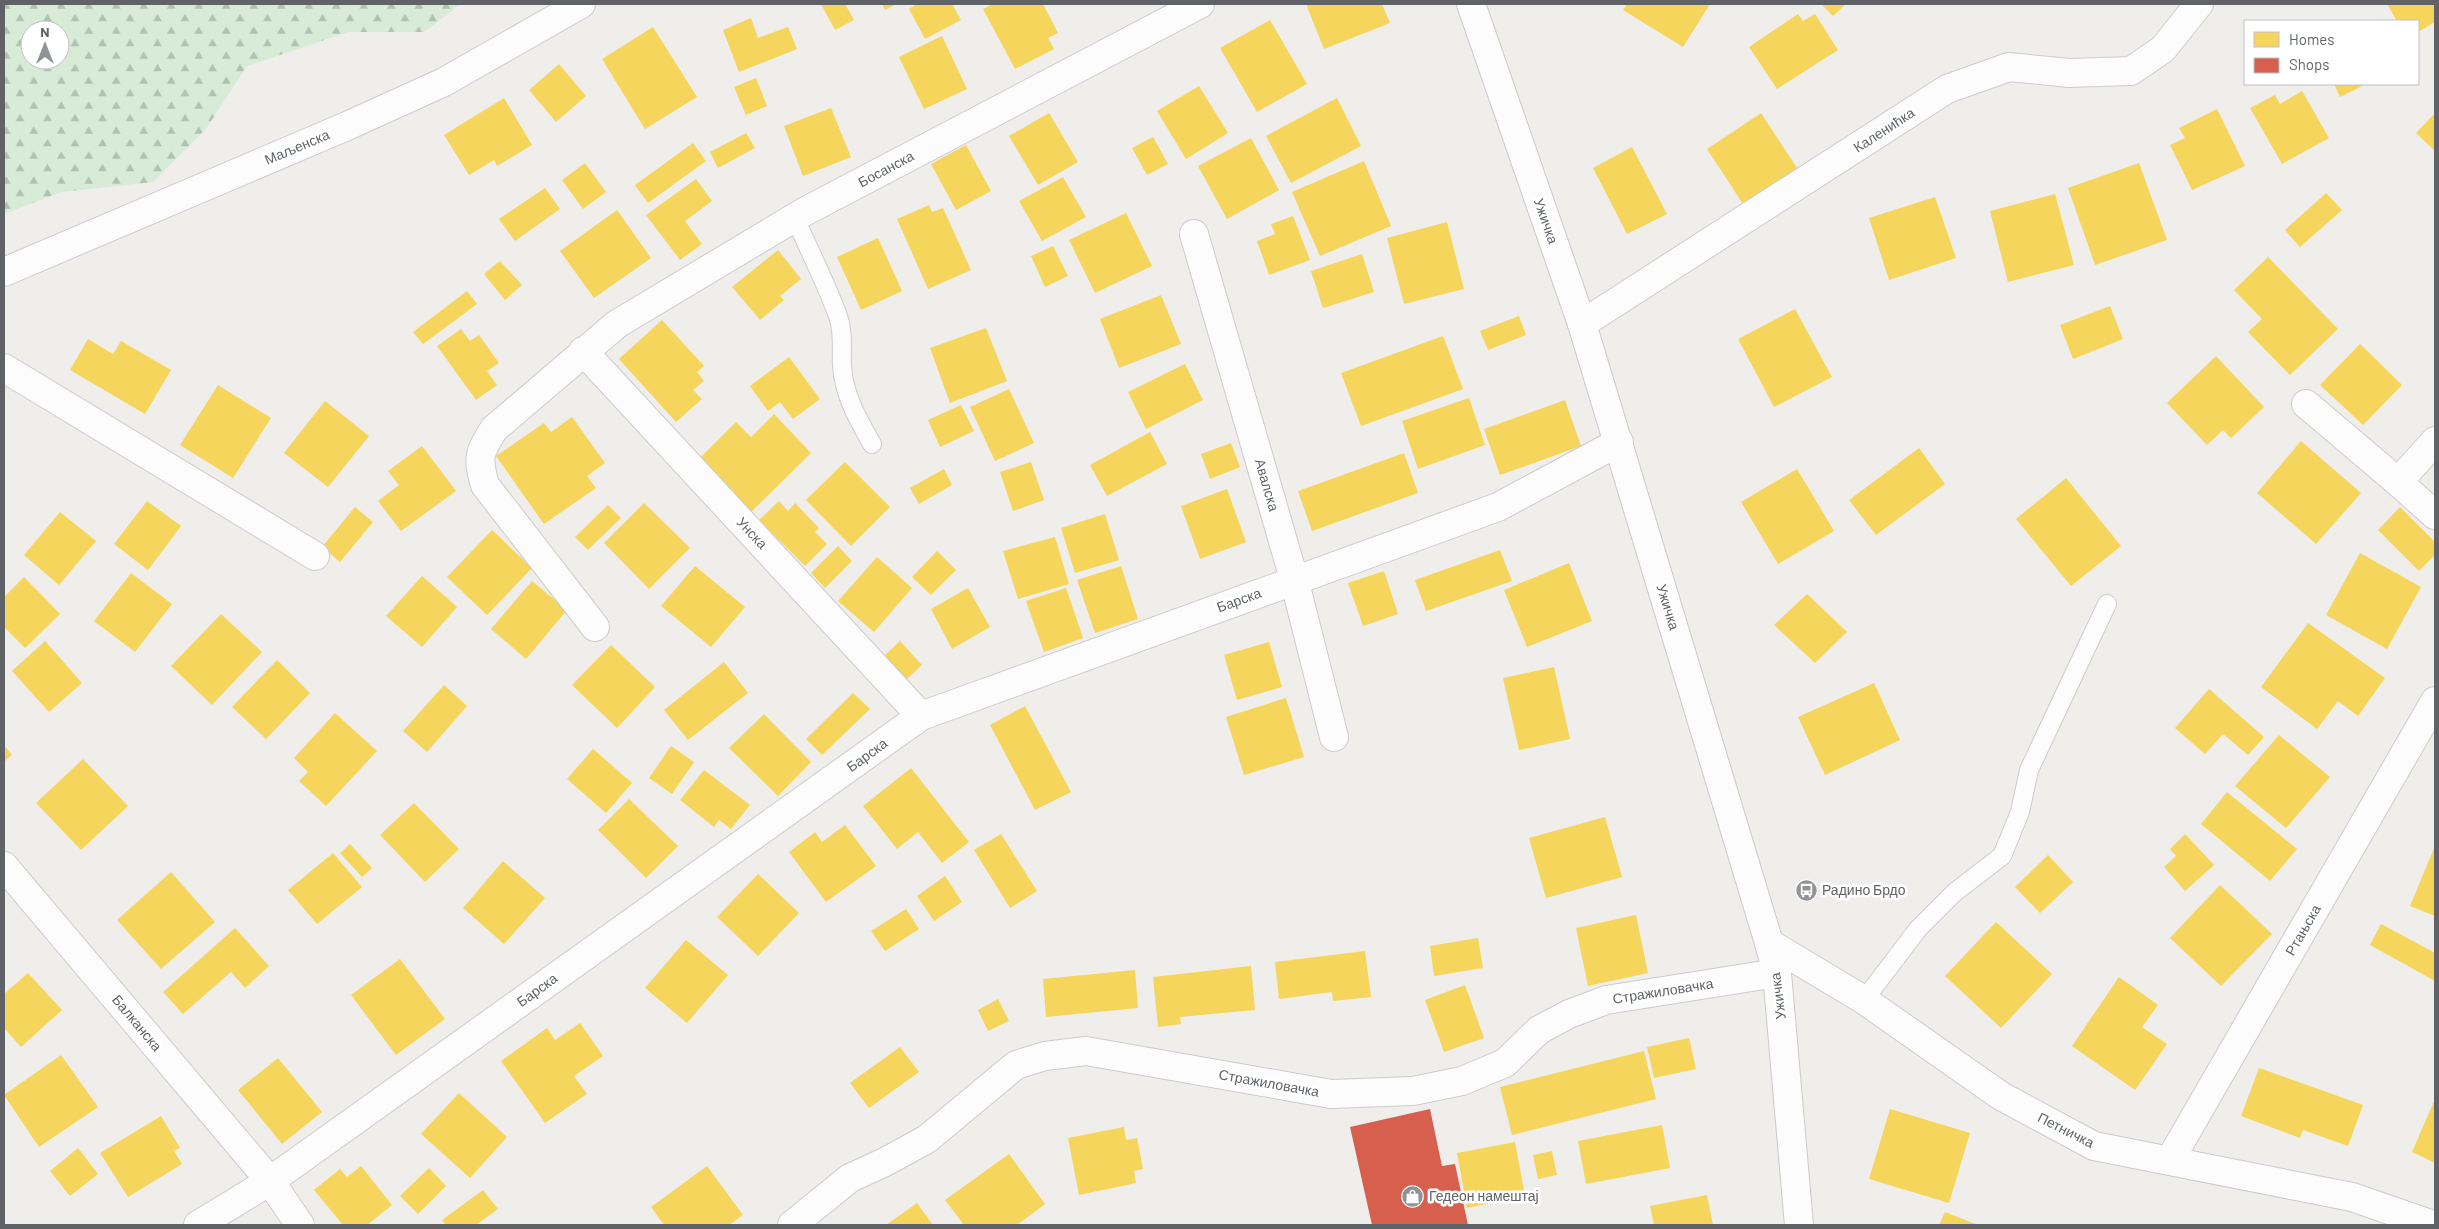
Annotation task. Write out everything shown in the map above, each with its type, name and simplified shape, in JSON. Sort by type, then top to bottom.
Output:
[{"type":"street","name":"Маљенска","points":[[4,272],[347,126],[435,86],[543,13],[581,4]]},
{"type":"street","name":"Босанска","points":[[595,626],[485,485],[479,463],[484,446],[494,429],[583,351],[617,324],[795,218],[1200,4]]},
{"type":"street","name":"Ужичка","points":[[1471,4],[1582,324],[1769,943],[1777,974],[1799,1225]]},
{"type":"street","name":"Каленићка","points":[[1582,324],[1947,89],[2009,67],[2069,73],[2131,71],[2163,49],[2199,4]]},
{"type":"street","name":"Авалска","points":[[1194,234],[1294,579],[1334,737]]},
{"type":"street","name":"Унска","points":[[583,351],[921,716]]},
{"type":"street","points":[[4,368],[315,556]]},
{"type":"street","points":[[2306,404],[2435,515]]},
{"type":"street","points":[[2398,482],[2435,441]]},
{"type":"street","name":"Барска","points":[[198,1225],[270,1180],[921,716],[1294,579],[1498,508],[1619,442]]},
{"type":"street","name":"Ртањска","points":[[2170,1160],[2435,701]]},
{"type":"street","name":"Балканска","points":[[4,866],[270,1180],[300,1225]]},
{"type":"street","name":"Петничка","points":[[1769,943],[1864,1000],[2001,1096],[2094,1146],[2352,1197],[2433,1225]]},
{"type":"street","name":"Стражиловачка","points":[[792,1225],[850,1178],[885,1162],[927,1139],[1016,1065],[1046,1056],[1086,1051],[1331,1094],[1413,1091],[1462,1081],[1506,1063],[1539,1030],[1569,1014],[1606,1000],[1777,974]]},
{"type":"lane","points":[[795,218],[838,317],[843,337],[842,365],[845,388],[852,409],[872,444]]},
{"type":"lane","points":[[1864,1000],[1918,930],[1955,892],[2002,856],[2020,812],[2029,770],[2107,604]]},
{"type":"green space","points":[[4,4],[461,4],[424,32],[348,32],[247,66],[206,129],[153,182],[62,192],[4,214]]},
{"type":"building: Homes","points":[[821,4],[845,4],[854,20],[835,30]]},
{"type":"building: Homes","points":[[882,4],[897,4],[885,10]]},
{"type":"building: Homes","points":[[917,4],[952,4],[961,20],[925,39],[909,9]]},
{"type":"building: Homes","points":[[993,4],[1043,4],[1058,33],[1048,38],[1054,49],[1015,69],[983,9]]},
{"type":"building: Homes","points":[[1306,4],[1382,4],[1390,23],[1324,49]]},
{"type":"building: Homes","points":[[1627,4],[1710,4],[1683,47],[1623,10]]},
{"type":"building: Homes","points":[[1821,4],[1846,4],[1833,16]]},
{"type":"building: Homes","points":[[2387,4],[2435,4],[2435,22],[2419,31],[2419,20],[2396,20]]},
{"type":"building: Homes","points":[[1798,14],[1803,21],[1815,14],[1838,50],[1777,89],[1749,47]]},
{"type":"building: Homes","points":[[751,18],[758,38],[788,27],[797,49],[739,72],[723,30]]},
{"type":"building: Homes","points":[[1270,20],[1307,84],[1257,112],[1220,48]]},
{"type":"building: Homes","points":[[653,27],[697,97],[645,129],[602,59]]},
{"type":"building: Homes","points":[[942,36],[967,89],[924,109],[899,57]]},
{"type":"building: Homes","points":[[559,64],[586,96],[556,122],[529,90]]},
{"type":"building: Homes","points":[[756,78],[767,106],[746,115],[734,87]]},
{"type":"building: Homes","points":[[2334,85],[2364,85],[2340,97]]},
{"type":"building: Homes","points":[[1199,86],[1228,133],[1186,159],[1157,111]]},
{"type":"building: Homes","points":[[2302,91],[2329,138],[2282,164],[2250,108],[2275,95],[2280,104]]},
{"type":"building: Homes","points":[[504,98],[532,145],[497,166],[494,160],[469,175],[444,135]]},
{"type":"building: Homes","points":[[1337,98],[1361,146],[1291,183],[1266,136]]},
{"type":"building: Homes","points":[[831,108],[851,157],[803,176],[784,126]]},
{"type":"building: Homes","points":[[2217,109],[2245,166],[2192,190],[2170,145],[2185,138],[2179,128]]},
{"type":"building: Homes","points":[[1049,113],[1078,162],[1038,185],[1009,136]]},
{"type":"building: Homes","points":[[1761,113],[1799,171],[1745,207],[1707,149]]},
{"type":"building: Homes","points":[[2435,113],[2435,151],[2416,133]]},
{"type":"building: Homes","points":[[746,133],[755,148],[718,168],[710,152]]},
{"type":"building: Homes","points":[[1153,137],[1168,164],[1147,175],[1132,148]]},
{"type":"building: Homes","points":[[1251,138],[1279,190],[1227,219],[1198,166]]},
{"type":"building: Homes","points":[[693,143],[706,161],[648,203],[635,185]]},
{"type":"building: Homes","points":[[966,145],[991,191],[956,210],[931,164]]},
{"type":"building: Homes","points":[[1632,147],[1667,214],[1627,234],[1593,168]]},
{"type":"building: Homes","points":[[1364,161],[1391,226],[1320,256],[1292,192]]},
{"type":"building: Homes","points":[[585,163],[606,192],[583,209],[562,180]]},
{"type":"building: Homes","points":[[2139,163],[2167,240],[2095,265],[2068,188]]},
{"type":"building: Homes","points":[[1063,177],[1086,217],[1042,241],[1019,201]]},
{"type":"building: Homes","points":[[696,179],[712,201],[685,221],[702,244],[680,260],[646,215]]},
{"type":"building: Homes","points":[[545,188],[560,209],[515,241],[499,219]]},
{"type":"building: Homes","points":[[2326,193],[2342,210],[2300,247],[2285,230]]},
{"type":"building: Homes","points":[[2055,194],[2074,265],[2008,282],[1990,211]]},
{"type":"building: Homes","points":[[1935,197],[1956,258],[1889,280],[1869,218]]},
{"type":"building: Homes","points":[[929,205],[932,212],[943,208],[971,270],[928,289],[897,219]]},
{"type":"building: Homes","points":[[617,210],[651,258],[594,298],[560,251]]},
{"type":"building: Homes","points":[[1126,213],[1152,266],[1095,293],[1069,240]]},
{"type":"building: Homes","points":[[1293,216],[1310,260],[1269,275],[1257,241],[1275,234],[1271,224]]},
{"type":"building: Homes","points":[[1447,222],[1464,289],[1404,304],[1387,238]]},
{"type":"building: Homes","points":[[878,238],[902,291],[861,310],[837,257]]},
{"type":"building: Homes","points":[[1053,246],[1068,276],[1045,287],[1031,256]]},
{"type":"building: Homes","points":[[778,250],[801,279],[780,296],[784,300],[760,320],[732,287]]},
{"type":"building: Homes","points":[[1362,254],[1374,292],[1323,308],[1311,271]]},
{"type":"building: Homes","points":[[2268,257],[2338,329],[2290,375],[2248,332],[2262,319],[2234,290]]},
{"type":"building: Homes","points":[[500,261],[522,285],[505,300],[484,274]]},
{"type":"building: Homes","points":[[467,291],[477,304],[423,344],[413,332]]},
{"type":"building: Homes","points":[[1161,295],[1181,344],[1119,368],[1100,319]]},
{"type":"building: Homes","points":[[2110,306],[2123,339],[2073,359],[2060,325]]},
{"type":"building: Homes","points":[[1795,309],[1832,377],[1774,407],[1738,339]]},
{"type":"building: Homes","points":[[1519,316],[1526,335],[1488,350],[1480,331]]},
{"type":"building: Homes","points":[[662,320],[704,366],[697,372],[704,381],[693,390],[702,399],[676,422],[619,359]]},
{"type":"building: Homes","points":[[986,328],[1007,381],[950,403],[930,348]]},
{"type":"building: Homes","points":[[461,329],[470,341],[479,335],[499,363],[487,371],[497,385],[476,400],[437,346]]},
{"type":"building: Homes","points":[[1443,336],[1463,389],[1361,426],[1341,373]]},
{"type":"building: Homes","points":[[88,339],[113,354],[121,341],[171,370],[145,414],[70,370]]},
{"type":"building: Homes","points":[[2360,344],[2402,385],[2363,425],[2320,385]]},
{"type":"building: Homes","points":[[2216,356],[2264,407],[2231,438],[2223,430],[2207,445],[2167,403]]},
{"type":"building: Homes","points":[[789,357],[820,399],[793,419],[780,402],[768,411],[750,386]]},
{"type":"building: Homes","points":[[1185,364],[1203,400],[1146,429],[1128,392]]},
{"type":"building: Homes","points":[[218,385],[271,418],[233,478],[180,445]]},
{"type":"building: Homes","points":[[1009,389],[1034,443],[995,461],[970,407]]},
{"type":"building: Homes","points":[[1469,398],[1485,445],[1418,469],[1402,421]]},
{"type":"building: Homes","points":[[1565,400],[1581,446],[1500,475],[1484,429]]},
{"type":"building: Homes","points":[[325,401],[369,436],[328,487],[284,453]]},
{"type":"building: Homes","points":[[961,405],[974,431],[940,447],[928,420]]},
{"type":"building: Homes","points":[[774,414],[811,453],[750,513],[698,460],[736,422],[751,437]]},
{"type":"building: Homes","points":[[572,417],[605,463],[587,476],[596,488],[544,524],[496,456],[544,423],[551,432]]},
{"type":"building: Homes","points":[[1150,432],[1167,464],[1107,496],[1090,465]]},
{"type":"building: Homes","points":[[2301,441],[2361,493],[2316,544],[2257,493]]},
{"type":"building: Homes","points":[[1231,443],[1240,467],[1210,479],[1201,454]]},
{"type":"building: Homes","points":[[422,446],[456,491],[401,531],[378,501],[399,485],[388,471]]},
{"type":"building: Homes","points":[[1919,448],[1945,484],[1876,535],[1849,500]]},
{"type":"building: Homes","points":[[1404,453],[1418,493],[1312,531],[1298,491]]},
{"type":"building: Homes","points":[[845,462],[890,507],[851,546],[806,500]]},
{"type":"building: Homes","points":[[1031,462],[1044,500],[1013,511],[1000,472]]},
{"type":"building: Homes","points":[[944,469],[952,485],[919,504],[910,488]]},
{"type":"building: Homes","points":[[1797,469],[1834,531],[1778,564],[1741,502]]},
{"type":"building: Homes","points":[[2066,478],[2121,546],[2071,586],[2016,519]]},
{"type":"building: Homes","points":[[1227,489],[1246,542],[1200,559],[1181,506]]},
{"type":"building: Homes","points":[[147,501],[181,526],[148,570],[114,544]]},
{"type":"building: Homes","points":[[779,501],[788,511],[795,503],[819,528],[815,532],[827,544],[805,566],[759,520]]},
{"type":"building: Homes","points":[[644,503],[690,548],[649,589],[604,543]]},
{"type":"building: Homes","points":[[608,505],[621,518],[588,550],[575,537]]},
{"type":"building: Homes","points":[[355,507],[373,522],[340,562],[322,547]]},
{"type":"building: Homes","points":[[2400,507],[2435,542],[2435,555],[2419,571],[2378,530]]},
{"type":"building: Homes","points":[[60,512],[96,541],[59,585],[24,555]]},
{"type":"building: Homes","points":[[1105,514],[1119,560],[1075,573],[1061,528]]},
{"type":"building: Homes","points":[[492,530],[532,568],[487,615],[447,577]]},
{"type":"building: Homes","points":[[1055,537],[1069,584],[1018,599],[1003,551]]},
{"type":"building: Homes","points":[[838,546],[852,561],[825,588],[811,573]]},
{"type":"building: Homes","points":[[1500,550],[1512,581],[1426,611],[1415,580]]},
{"type":"building: Homes","points":[[937,551],[956,570],[931,595],[912,577]]},
{"type":"building: Homes","points":[[2360,553],[2421,587],[2387,649],[2326,615]]},
{"type":"building: Homes","points":[[877,557],[912,588],[874,632],[838,601]]},
{"type":"building: Homes","points":[[1569,563],[1592,621],[1527,647],[1504,590]]},
{"type":"building: Homes","points":[[695,566],[745,607],[711,647],[661,606]]},
{"type":"building: Homes","points":[[1121,566],[1138,619],[1095,633],[1077,580]]},
{"type":"building: Homes","points":[[1384,571],[1398,614],[1363,626],[1348,583]]},
{"type":"building: Homes","points":[[131,573],[172,604],[135,652],[94,621]]},
{"type":"building: Homes","points":[[422,576],[457,607],[422,647],[386,616]]},
{"type":"building: Homes","points":[[24,577],[60,614],[25,648],[4,627],[4,597]]},
{"type":"building: Homes","points":[[532,581],[567,610],[526,659],[491,629]]},
{"type":"building: Homes","points":[[968,588],[990,627],[952,649],[931,609]]},
{"type":"building: Homes","points":[[1066,588],[1083,638],[1044,652],[1026,601]]},
{"type":"building: Homes","points":[[1807,594],[1847,632],[1815,663],[1774,625]]},
{"type":"building: Homes","points":[[221,614],[262,652],[212,705],[171,666]]},
{"type":"building: Homes","points":[[2308,623],[2385,678],[2358,716],[2338,701],[2317,729],[2261,687]]},
{"type":"building: Homes","points":[[45,641],[82,683],[49,712],[12,671]]},
{"type":"building: Homes","points":[[900,641],[922,665],[906,680],[884,656]]},
{"type":"building: Homes","points":[[1269,642],[1282,687],[1237,700],[1224,655]]},
{"type":"building: Homes","points":[[611,645],[655,687],[617,728],[572,685]]},
{"type":"building: Homes","points":[[277,660],[310,693],[266,739],[232,707]]},
{"type":"building: Homes","points":[[724,662],[748,693],[688,740],[664,710]]},
{"type":"building: Homes","points":[[1554,667],[1570,739],[1519,750],[1503,678]]},
{"type":"building: Homes","points":[[1874,683],[1900,740],[1825,775],[1798,717]]},
{"type":"building: Homes","points":[[444,685],[467,706],[427,752],[403,731]]},
{"type":"building: Homes","points":[[2209,689],[2264,737],[2248,755],[2223,734],[2205,754],[2175,728]]},
{"type":"building: Homes","points":[[853,693],[870,709],[822,755],[806,739]]},
{"type":"building: Homes","points":[[1286,698],[1304,757],[1244,775],[1226,717]]},
{"type":"building: Homes","points":[[1025,706],[1071,792],[1035,810],[990,725]]},
{"type":"building: Homes","points":[[335,713],[377,751],[326,806],[299,781],[308,772],[294,758]]},
{"type":"building: Homes","points":[[764,714],[811,762],[778,796],[729,748]]},
{"type":"building: Homes","points":[[2279,735],[2330,777],[2286,828],[2235,786]]},
{"type":"building: Homes","points":[[4,745],[12,755],[4,762]]},
{"type":"building: Homes","points":[[671,746],[694,762],[672,794],[649,778]]},
{"type":"building: Homes","points":[[593,749],[632,783],[606,813],[567,779]]},
{"type":"building: Homes","points":[[83,759],[128,806],[81,850],[36,803]]},
{"type":"building: Homes","points":[[911,768],[969,842],[942,863],[918,832],[897,849],[863,806]]},
{"type":"building: Homes","points":[[704,770],[750,805],[731,829],[719,820],[714,827],[680,800]]},
{"type":"building: Homes","points":[[2227,792],[2297,849],[2270,881],[2201,824]]},
{"type":"building: Homes","points":[[629,799],[678,846],[646,878],[598,830]]},
{"type":"building: Homes","points":[[414,803],[459,849],[425,882],[380,835]]},
{"type":"building: Homes","points":[[1605,817],[1622,877],[1546,898],[1529,838]]},
{"type":"building: Homes","points":[[845,825],[876,866],[826,902],[789,852],[815,832],[822,842]]},
{"type":"building: Homes","points":[[1001,834],[1037,891],[1010,908],[974,850]]},
{"type":"building: Homes","points":[[2185,834],[2214,865],[2185,891],[2164,867],[2176,856],[2170,849]]},
{"type":"building: Homes","points":[[350,844],[372,868],[362,877],[340,853]]},
{"type":"building: Homes","points":[[2435,846],[2435,916],[2410,906]]},
{"type":"building: Homes","points":[[333,853],[362,887],[317,924],[288,890]]},
{"type":"building: Homes","points":[[2048,855],[2073,882],[2040,913],[2015,887]]},
{"type":"building: Homes","points":[[503,861],[545,898],[504,944],[463,908]]},
{"type":"building: Homes","points":[[171,872],[215,922],[161,969],[117,920]]},
{"type":"building: Homes","points":[[758,874],[799,913],[758,956],[717,917]]},
{"type":"building: Homes","points":[[945,876],[962,902],[934,921],[917,896]]},
{"type":"building: Homes","points":[[2220,885],[2272,934],[2221,986],[2170,938]]},
{"type":"building: Homes","points":[[906,909],[919,929],[885,951],[871,931]]},
{"type":"building: Homes","points":[[1636,915],[1648,973],[1588,986],[1576,928]]},
{"type":"building: Homes","points":[[1996,922],[2052,974],[2001,1028],[1945,976]]},
{"type":"building: Homes","points":[[2381,924],[2435,953],[2435,981],[2370,945]]},
{"type":"building: Homes","points":[[235,928],[269,966],[245,988],[231,972],[183,1014],[163,992]]},
{"type":"building: Homes","points":[[1478,938],[1483,968],[1434,976],[1430,946]]},
{"type":"building: Homes","points":[[686,940],[728,975],[687,1023],[645,988]]},
{"type":"building: Homes","points":[[1365,951],[1371,997],[1333,1001],[1332,992],[1279,999],[1275,962]]},
{"type":"building: Homes","points":[[400,959],[445,1019],[396,1055],[351,995]]},
{"type":"building: Homes","points":[[1251,966],[1255,1010],[1180,1017],[1181,1024],[1158,1027],[1153,977]]},
{"type":"building: Homes","points":[[1135,970],[1138,1008],[1046,1017],[1043,979]]},
{"type":"building: Homes","points":[[28,973],[62,1010],[21,1047],[4,1028],[4,994]]},
{"type":"building: Homes","points":[[2119,977],[2158,1005],[2142,1027],[2167,1044],[2135,1090],[2072,1046]]},
{"type":"building: Homes","points":[[1465,985],[1484,1038],[1444,1052],[1425,1000]]},
{"type":"building: Homes","points":[[998,999],[1009,1021],[988,1031],[978,1010]]},
{"type":"building: Homes","points":[[580,1023],[603,1056],[574,1076],[587,1094],[545,1123],[501,1061],[547,1028],[555,1040]]},
{"type":"building: Homes","points":[[1689,1038],[1696,1069],[1654,1078],[1647,1047]]},
{"type":"building: Homes","points":[[900,1047],[919,1072],[869,1108],[850,1083]]},
{"type":"building: Homes","points":[[1644,1051],[1656,1099],[1512,1135],[1500,1087]]},
{"type":"building: Homes","points":[[61,1055],[98,1107],[39,1147],[4,1095]]},
{"type":"building: Homes","points":[[278,1058],[322,1112],[282,1144],[238,1090]]},
{"type":"building: Homes","points":[[2259,1068],[2363,1105],[2348,1146],[2303,1130],[2300,1138],[2241,1116]]},
{"type":"building: Homes","points":[[459,1093],[507,1137],[470,1178],[421,1134]]},
{"type":"building: Homes","points":[[2435,1099],[2435,1163],[2412,1152]]},
{"type":"building: Homes","points":[[1890,1109],[1970,1133],[1949,1203],[1869,1179]]},
{"type":"building: Homes","points":[[161,1116],[180,1148],[174,1151],[182,1164],[128,1197],[100,1153]]},
{"type":"building: Homes","points":[[1662,1125],[1670,1168],[1586,1184],[1578,1141]]},
{"type":"building: Homes","points":[[1124,1127],[1126,1140],[1137,1138],[1143,1169],[1134,1171],[1136,1183],[1079,1195],[1068,1138]]},
{"type":"building: Homes","points":[[1515,1142],[1525,1196],[1467,1208],[1457,1153]]},
{"type":"building: Homes","points":[[78,1148],[98,1174],[70,1196],[50,1171]]},
{"type":"building: Homes","points":[[1552,1151],[1557,1175],[1538,1179],[1533,1155]]},
{"type":"building: Homes","points":[[1009,1154],[1045,1204],[1017,1225],[964,1225],[945,1200]]},
{"type":"building: Homes","points":[[361,1166],[392,1205],[367,1225],[343,1225],[314,1190],[340,1169],[347,1177]]},
{"type":"building: Homes","points":[[707,1166],[743,1215],[729,1225],[664,1225],[651,1207]]},
{"type":"building: Homes","points":[[429,1168],[446,1186],[418,1214],[400,1196]]},
{"type":"building: Homes","points":[[483,1190],[498,1209],[476,1225],[446,1225],[442,1220]]},
{"type":"building: Homes","points":[[1707,1195],[1713,1225],[1654,1225],[1650,1206]]},
{"type":"building: Homes","points":[[917,1203],[933,1225],[886,1225]]},
{"type":"building: Homes","points":[[1945,1212],[1978,1225],[1939,1225]]},
{"type":"building: Shops","name":"Гедеон намештај","points":[[1430,1109],[1442,1166],[1455,1164],[1468,1225],[1372,1225],[1350,1127]]},
{"type":"place","name":"Радино Брдо","points":[[1806,890]]},
{"type":"place","name":"Гедеон намештај","points":[[1413,1196]]}]
